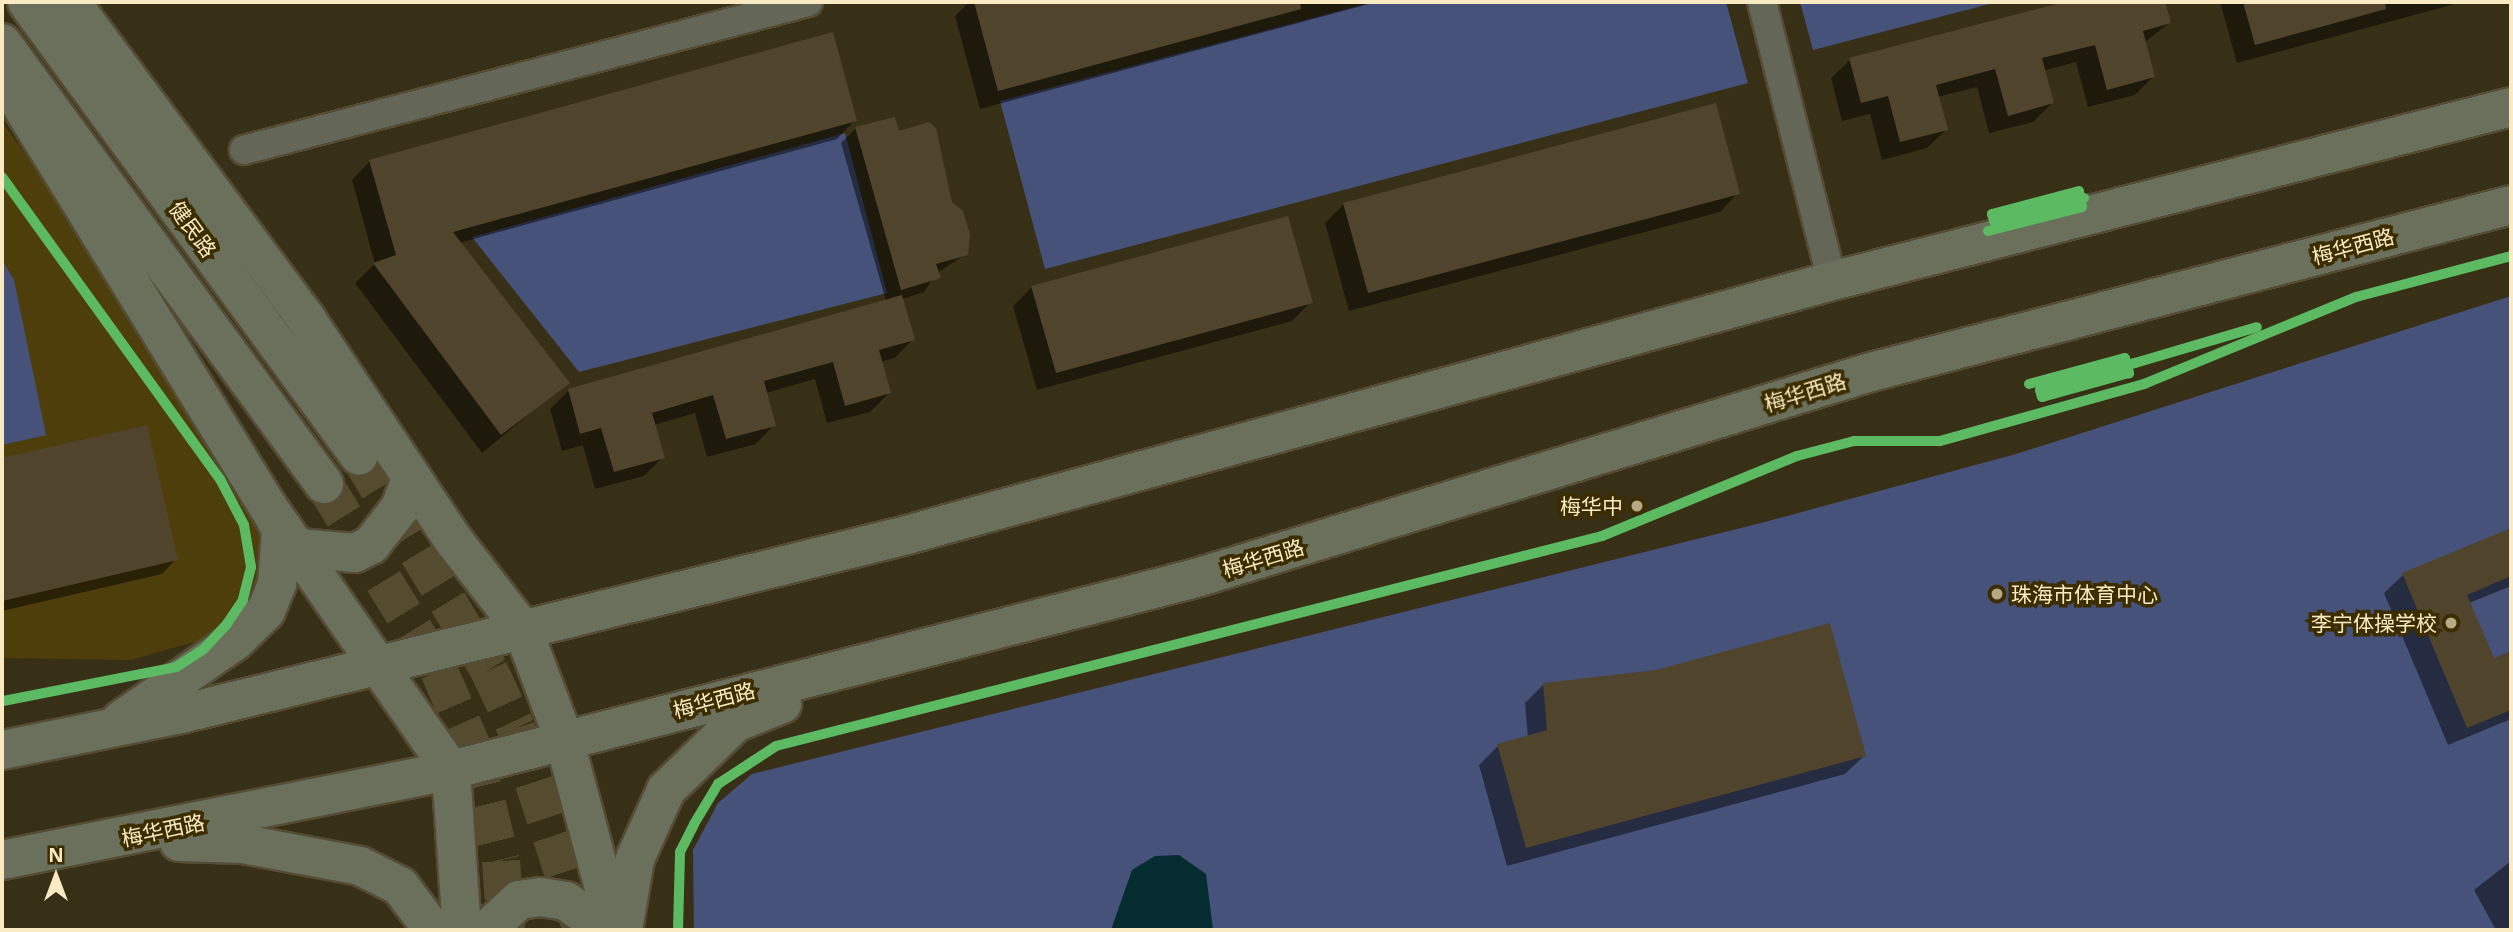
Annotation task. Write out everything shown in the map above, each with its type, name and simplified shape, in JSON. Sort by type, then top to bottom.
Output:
[{"type":"main road","name":"健民路","points":[[27,2],[359,456]]},
{"type":"main road","points":[[71,2],[307,320],[411,478],[523,630],[564,739],[615,930]]},
{"type":"main road","points":[[2,43],[324,484]]},
{"type":"main road","points":[[2,74],[281,530],[278,584],[266,611],[235,640],[109,729]]},
{"type":"main road","points":[[2,750],[109,729],[381,665],[903,536],[1832,281],[2511,107]]},
{"type":"main road","name":"梅华西路","points":[[2,860],[114,841],[451,769],[1196,578],[1871,372],[2511,205]]},
{"type":"main road","points":[[299,548],[355,553],[371,545],[400,508],[411,478]]},
{"type":"main road","points":[[268,507],[381,665],[451,769],[461,930]]},
{"type":"main road","points":[[622,930],[635,859],[666,790],[713,739],[765,709],[849,686],[928,645]]},
{"type":"main road","points":[[114,841],[319,854],[400,886],[433,930]]},
{"type":"main road","points":[[487,930],[519,900],[541,897],[566,901],[606,930]]},
{"type":"street","points":[[244,150],[808,2]]},
{"type":"street","points":[[1762,2],[1832,281]]},
{"type":"shaded area","points":[[1373,2],[1726,2],[1748,83],[1045,269],[1000,101]]},
{"type":"shaded area","points":[[1800,2],[1997,2],[1813,50]]},
{"type":"shaded area","points":[[2,122],[240,449],[270,535],[247,627],[131,660],[2,658]]},
{"type":"shaded area","points":[[845,133],[887,293],[579,372],[472,237]]},
{"type":"shaded area","points":[[2,260],[14,280],[46,435],[2,445]]},
{"type":"shaded area","name":"珠海市体育中心","points":[[2511,296],[2511,930],[694,930],[693,850],[718,803],[752,774],[1761,523],[2016,454]]},
{"type":"shaded area","points":[[1179,855],[1206,874],[1213,930],[1111,930],[1132,870],[1155,856]]},
{"type":"building","points":[[974,2],[1300,2],[1301,9],[998,91]]},
{"type":"building","points":[[2064,2],[2165,2],[2171,23],[2143,31],[2155,77],[2107,90],[2095,45],[2042,58],[2054,103],[2008,116],[1995,69],[1936,85],[1948,130],[1900,142],[1888,96],[1861,103],[1849,58]]},
{"type":"building","points":[[2243,2],[2385,2],[2386,9],[2255,45]]},
{"type":"building","points":[[833,32],[857,121],[453,232],[570,383],[501,435],[373,263],[396,255],[369,160]]},
{"type":"building","points":[[1716,103],[1740,194],[1368,293],[1343,203]]},
{"type":"building","points":[[895,117],[899,131],[929,122],[936,128],[952,202],[963,211],[970,234],[968,255],[936,264],[941,278],[901,290],[855,127]]},
{"type":"building","points":[[1288,216],[1313,303],[1056,373],[1031,286]]},
{"type":"building","points":[[902,295],[915,340],[879,350],[891,393],[845,406],[833,362],[764,381],[776,426],[726,439],[713,395],[652,413],[665,458],[614,472],[601,428],[580,434],[568,389]]},
{"type":"building","points":[[147,425],[178,560],[2,601],[2,458]]},
{"type":"building","name":"李宁体操学校","points":[[2511,528],[2511,576],[2467,595],[2494,658],[2511,651],[2511,710],[2467,728],[2402,573]]},
{"type":"building","points":[[1830,623],[1866,756],[1526,848],[1497,744],[1547,730],[1543,683],[1656,670]]},
{"type":"tunnel","points":[[359,456],[489,670],[516,728],[582,930]]},
{"type":"tunnel","points":[[324,484],[439,671],[473,749],[501,861],[506,930]]},
{"type":"cycle path","points":[[2,177],[220,479],[244,525],[251,567],[243,600],[227,624],[204,649],[176,667],[2,701]]},
{"type":"cycle path","points":[[1988,231],[2082,207],[2079,191],[1992,214],[1994,221],[2084,198]]},
{"type":"cycle path","points":[[678,930],[680,852],[694,824],[718,784],[776,746],[1602,536],[1797,456],[1854,441],[1940,441],[2144,384],[2356,297],[2511,256]]},
{"type":"cycle path","points":[[2029,384],[2125,358],[2129,373],[2042,397],[2040,390],[2135,363],[2257,327]]},
{"type":"place","name":"梅华中","points":[[1637,506]]},
{"type":"place","name":"珠海市体育中心","points":[[1997,594]]},
{"type":"place","name":"李宁体操学校","points":[[2451,623]]}]
